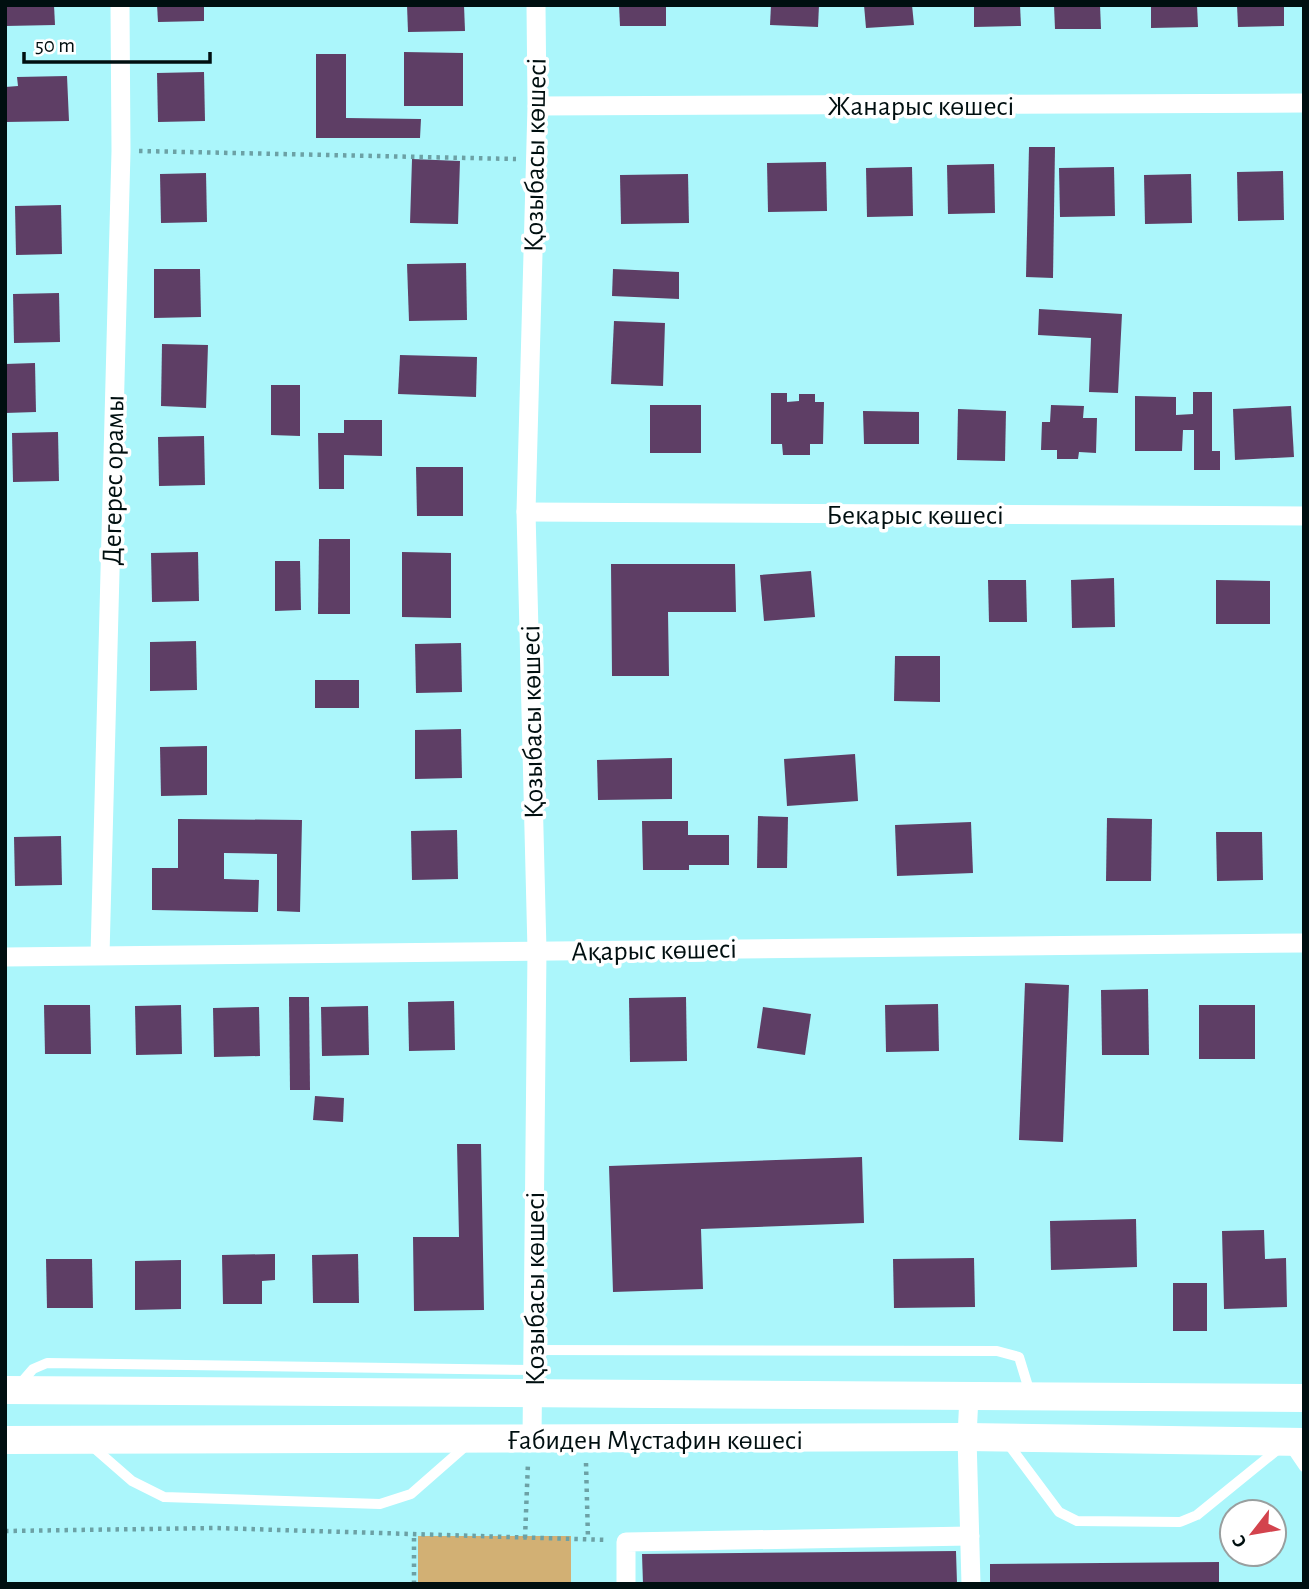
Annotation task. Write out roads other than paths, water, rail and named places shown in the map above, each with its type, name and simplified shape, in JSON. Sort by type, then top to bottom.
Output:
[{"type":"street","name":"Дегерес орамы","points":[[100,955],[121,151],[120,5]]},
{"type":"street","name":"Қозыбасы көшесі","points":[[531,1439],[537,950],[526,512],[536,159],[536,5]]},
{"type":"street","name":"Жанарыс көшесі","points":[[537,106],[1304,103]]},
{"type":"street","name":"Бекарыс көшесі","points":[[526,512],[1304,516]]},
{"type":"street","name":"Ақарыс көшесі","points":[[5,957],[1304,943]]},
{"type":"street","name":"Ғабиден Мұстафин көшесі","points":[[10,1390],[217,1378],[533,1381],[969,1395],[1304,1398]]},
{"type":"street","points":[[969,1395],[967,1437],[971,1584]]},
{"type":"street","name":"Ғабиден Мұстафин көшесі","points":[[5,1440],[967,1437],[1296,1442]]},
{"type":"street","points":[[626,1584],[626,1542],[970,1536]]},
{"type":"lane","points":[[533,1350],[997,1351],[1019,1357],[1031,1396]]},
{"type":"lane","points":[[1004,1438],[1059,1512],[1077,1521],[1180,1522],[1197,1515],[1296,1442],[1304,1466]]},
{"type":"lane","points":[[84,1440],[132,1481],[164,1497],[380,1504],[411,1494],[474,1440]]}]
